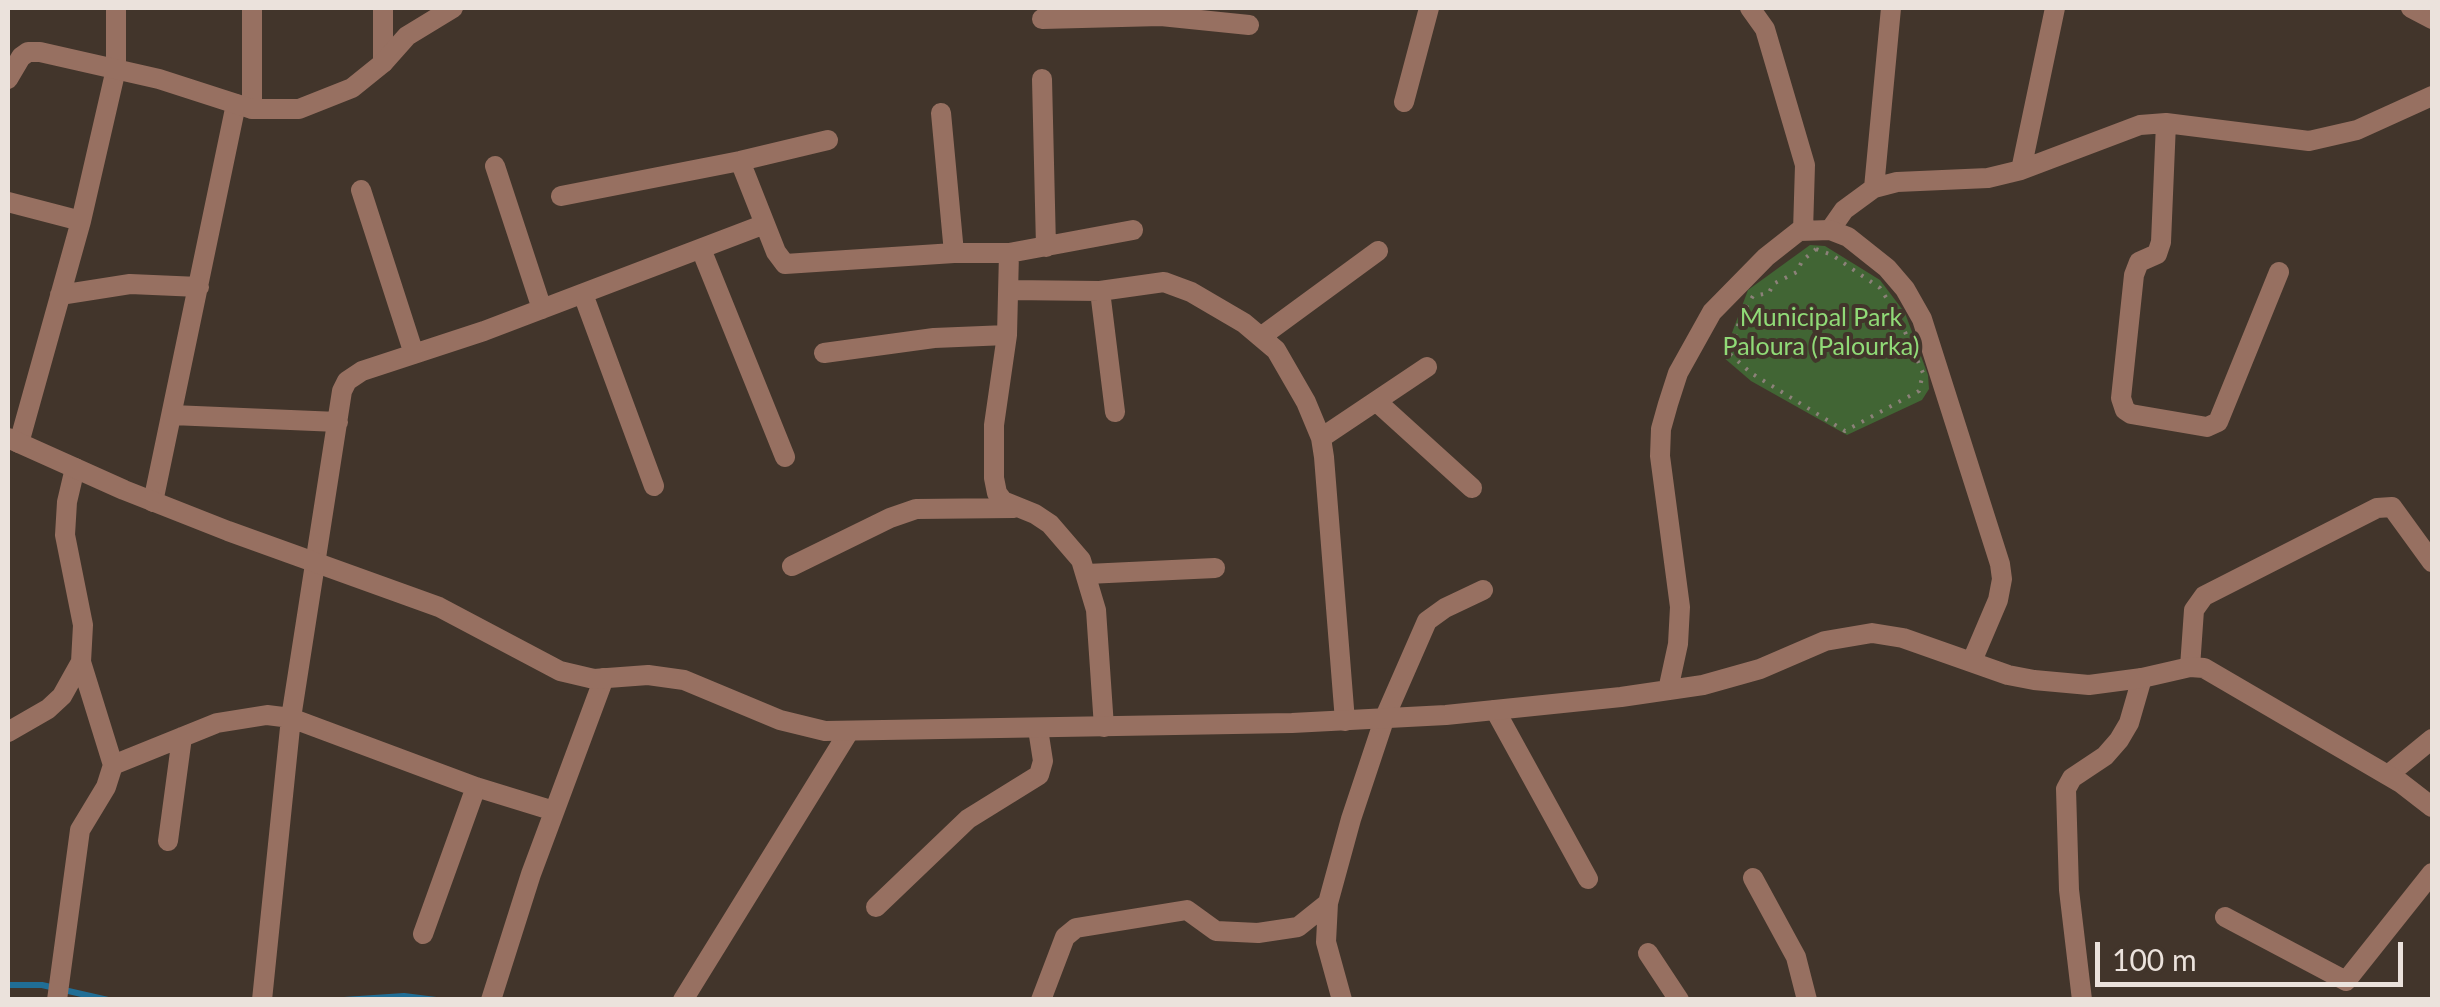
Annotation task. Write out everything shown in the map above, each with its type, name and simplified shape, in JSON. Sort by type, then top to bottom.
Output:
[{"type":"street","points":[[116,8],[116,69],[81,221],[13,440],[153,502],[450,612],[560,671],[578,677],[648,675],[684,680],[780,720],[825,731],[1345,721],[1494,710],[1668,690],[1730,678],[1850,634],[1872,633],[1903,638],[2034,680],[2089,685],[2190,666],[2218,674],[2388,774],[2432,808]]},
{"type":"street","points":[[153,502],[198,287],[244,106],[252,8]]},
{"type":"street","points":[[382,8],[383,63]]},
{"type":"street","points":[[8,79],[28,52],[40,52],[278,112],[326,101],[352,88],[383,63],[407,36],[452,8]]},
{"type":"street","points":[[1404,102],[1429,8]]},
{"type":"street","points":[[1750,8],[1766,29],[1805,165],[1803,231]]},
{"type":"street","points":[[1874,188],[1891,8]]},
{"type":"street","points":[[2021,170],[2055,8]]},
{"type":"street","points":[[2412,8],[2432,18]]},
{"type":"street","points":[[1042,19],[1161,12],[1249,25]]},
{"type":"street","points":[[1042,80],[1046,248]]},
{"type":"street","points":[[1830,230],[1844,210],[1874,188],[1897,182],[1988,178],[2021,170],[2124,129],[2166,123],[2309,141],[2357,130],[2432,96]]},
{"type":"street","points":[[941,114],[954,253]]},
{"type":"street","points":[[2166,123],[2162,242],[2157,254],[2139,262],[2134,276],[2121,398],[2125,410],[2207,426],[2218,422],[2279,272]]},
{"type":"street","points":[[561,196],[828,140]]},
{"type":"street","points":[[740,161],[764,224],[785,264],[954,253],[1009,254],[1133,230]]},
{"type":"street","points":[[495,166],[542,309]]},
{"type":"street","points":[[362,190],[414,354]]},
{"type":"street","points":[[8,202],[81,221]]},
{"type":"street","points":[[262,997],[292,718],[342,390],[353,374],[542,309],[764,224]]},
{"type":"street","points":[[1668,690],[1678,644],[1680,607],[1660,456],[1661,429],[1668,404],[1678,373],[1712,312],[1766,256],[1803,231],[1830,230],[1848,237],[1905,289],[1922,320],[2000,564],[1998,600],[1972,662]]},
{"type":"street","points":[[701,249],[785,457]]},
{"type":"street","points":[[1262,336],[1378,251]]},
{"type":"street","points":[[1009,254],[1006,335],[994,425],[997,493],[1003,501],[1050,524],[1068,542],[1086,574],[1096,610],[1104,727]]},
{"type":"street","points":[[1009,290],[1100,291],[1164,282],[1191,292],[1262,336],[1286,365],[1320,438],[1345,721]]},
{"type":"street","points":[[60,296],[130,284],[198,287]]},
{"type":"street","points":[[1100,291],[1115,412]]},
{"type":"street","points":[[583,294],[654,486]]},
{"type":"street","points":[[824,353],[934,338],[1006,335]]},
{"type":"street","points":[[1320,438],[1427,367]]},
{"type":"street","points":[[1376,401],[1472,488]]},
{"type":"street","points":[[172,415],[338,422]]},
{"type":"street","points":[[58,992],[80,830],[106,787],[113,765],[81,662],[84,624],[65,535],[67,502],[76,468]]},
{"type":"street","points":[[2190,666],[2194,610],[2204,596],[2377,508],[2392,507],[2432,562]]},
{"type":"street","points":[[792,566],[916,509],[1021,508]]},
{"type":"street","points":[[1086,574],[1214,568]]},
{"type":"street","points":[[1342,1000],[1326,942],[1328,903],[1385,717],[1427,621],[1483,590]]},
{"type":"street","points":[[8,732],[48,709],[62,696],[81,662]]},
{"type":"street","points":[[491,1000],[554,811],[604,678]]},
{"type":"street","points":[[2082,1000],[2070,904],[2066,789],[2072,778],[2105,756],[2120,740],[2142,678]]},
{"type":"street","points":[[1494,710],[1588,879]]},
{"type":"street","points":[[113,765],[232,719],[267,715],[292,718],[476,787],[554,811]]},
{"type":"street","points":[[876,907],[968,820],[1039,775],[1042,761],[1038,729]]},
{"type":"street","points":[[683,1000],[848,732]]},
{"type":"street","points":[[168,841],[182,736]]},
{"type":"street","points":[[2388,774],[2432,739]]},
{"type":"street","points":[[422,934],[476,787]]},
{"type":"street","points":[[2225,917],[2346,981],[2432,873]]},
{"type":"street","points":[[1752,878],[1796,957],[1807,1000]]},
{"type":"street","points":[[1042,1000],[1065,937],[1076,928],[1187,910],[1216,931],[1269,932],[1298,927],[1328,903]]},
{"type":"street","points":[[1648,953],[1680,1000]]},
{"type":"path","points":[[1816,250],[1832,255],[1880,288],[1898,316],[1922,373],[1919,391],[1845,430],[1751,374],[1730,354],[1741,315],[1753,296],[1769,292],[1773,284],[1797,272],[1802,261],[1816,250]]},
{"type":"green space","name":"Municipal Park Paloura (Palourka)","points":[[1810,245],[1825,246],[1880,280],[1905,313],[1928,375],[1929,389],[1922,400],[1847,435],[1751,381],[1723,357],[1748,290]]},
{"type":"waterway","points":[[8,985],[42,985],[108,1000]]},
{"type":"waterway","points":[[344,1000],[404,996],[436,1000]]}]
